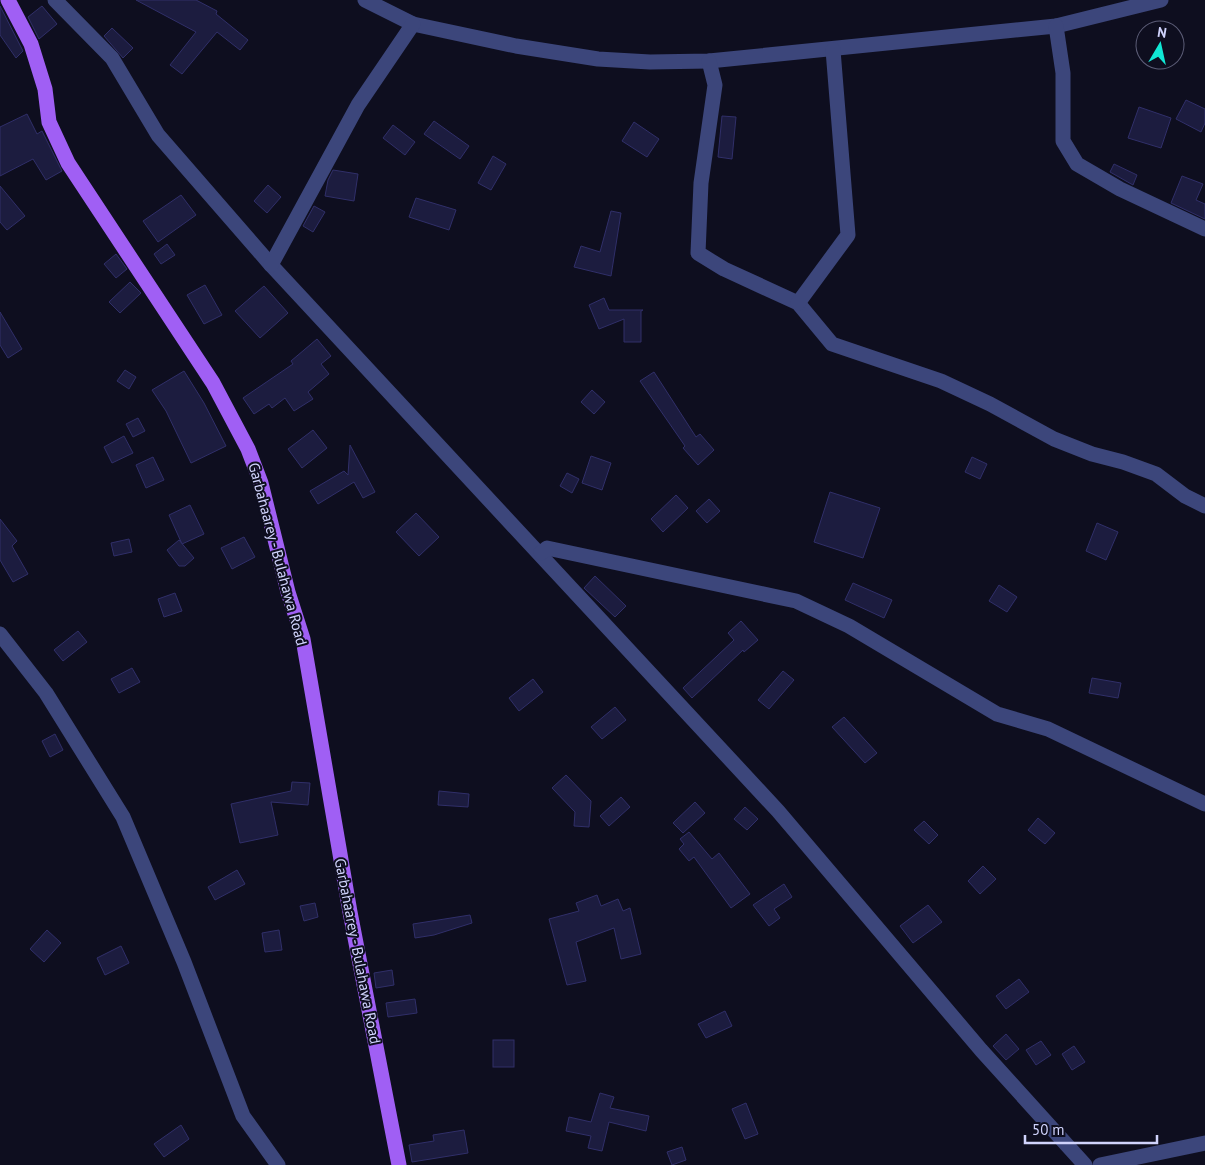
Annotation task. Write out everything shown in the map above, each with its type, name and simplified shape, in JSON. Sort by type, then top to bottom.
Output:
[{"type":"main road","name":"Garbahaarey - Bulahawa Road","points":[[8,0],[31,44],[44,89],[49,122],[68,163],[213,383],[248,449],[261,483],[288,592],[303,639],[350,912],[399,1165]]},
{"type":"street","points":[[55,0],[112,58],[158,135],[271,265],[778,811],[981,1050],[1084,1165]]},
{"type":"street","points":[[365,0],[413,24],[516,46],[598,58],[650,62],[709,61],[1056,26],[1161,0]]},
{"type":"street","points":[[271,265],[358,105],[413,24]]},
{"type":"street","points":[[1056,26],[1063,73],[1063,141],[1077,164],[1120,189],[1205,229]]},
{"type":"street","points":[[798,303],[848,235],[833,50]]},
{"type":"street","points":[[709,61],[715,85],[700,183],[698,253],[732,272],[798,303],[832,344],[941,381],[990,404],[1054,439],[1092,454],[1123,462],[1156,474],[1185,496],[1205,506]]},
{"type":"street","points":[[541,554],[547,548],[796,601],[848,626],[998,714],[1048,729],[1205,804]]},
{"type":"street","points":[[0,634],[46,693],[123,816],[184,962],[243,1116],[278,1165]]},
{"type":"street","points":[[1100,1165],[1205,1143]]},
{"type":"building","points":[[136,0],[196,0],[217,11],[216,14],[248,40],[240,50],[217,32],[182,74],[170,65],[196,32]]},
{"type":"building","points":[[0,6],[23,51],[16,58],[0,35]]},
{"type":"building","points":[[42,6],[57,24],[39,39],[28,17]]},
{"type":"building","points":[[112,28],[133,48],[123,58],[104,36]]},
{"type":"building","points":[[1186,100],[1205,109],[1205,123],[1201,132],[1176,119]]},
{"type":"building","points":[[1139,107],[1171,118],[1161,148],[1128,138]]},
{"type":"building","points":[[27,114],[37,134],[42,131],[62,171],[46,180],[33,159],[0,176],[0,127]]},
{"type":"building","points":[[722,116],[736,117],[732,159],[718,157]]},
{"type":"building","points":[[434,121],[469,146],[460,159],[424,134]]},
{"type":"building","points":[[634,122],[659,139],[647,157],[622,141]]},
{"type":"building","points":[[393,125],[415,142],[405,155],[383,138]]},
{"type":"building","points":[[493,156],[506,164],[491,190],[478,183]]},
{"type":"building","points":[[1114,164],[1137,175],[1133,185],[1110,172]]},
{"type":"building","points":[[333,170],[358,174],[354,201],[325,196],[328,180]]},
{"type":"building","points":[[1182,176],[1203,184],[1196,200],[1205,204],[1205,219],[1171,203]]},
{"type":"building","points":[[268,185],[281,197],[267,213],[254,201]]},
{"type":"building","points":[[0,186],[25,216],[7,230],[0,222]]},
{"type":"building","points":[[181,195],[196,215],[158,242],[143,221]]},
{"type":"building","points":[[416,198],[456,210],[449,230],[409,217]]},
{"type":"building","points":[[314,206],[325,212],[313,232],[303,226]]},
{"type":"building","points":[[611,211],[621,213],[611,276],[574,267],[581,246],[600,252]]},
{"type":"building","points":[[167,244],[175,255],[161,264],[154,254]]},
{"type":"building","points":[[116,254],[127,269],[116,278],[104,264]]},
{"type":"building","points":[[130,282],[141,293],[120,313],[109,302]]},
{"type":"building","points":[[205,285],[222,315],[204,324],[187,295]]},
{"type":"building","points":[[264,286],[288,313],[260,338],[235,311]]},
{"type":"building","points":[[604,298],[609,310],[643,310],[641,311],[641,342],[624,342],[624,319],[599,329],[589,305]]},
{"type":"building","points":[[0,312],[22,349],[8,358],[0,345]]},
{"type":"building","points":[[317,339],[331,356],[321,364],[329,374],[308,392],[313,399],[294,411],[285,398],[272,408],[269,404],[254,414],[243,398],[293,364],[291,361]]},
{"type":"building","points":[[125,370],[136,377],[129,389],[117,381]]},
{"type":"building","points":[[184,371],[204,403],[226,446],[191,463],[166,411],[152,390]]},
{"type":"building","points":[[654,372],[696,437],[700,434],[714,450],[698,465],[683,448],[685,446],[640,381]]},
{"type":"building","points":[[592,390],[605,402],[594,414],[581,402]]},
{"type":"building","points":[[138,418],[145,431],[133,437],[126,424]]},
{"type":"building","points":[[313,430],[327,448],[302,468],[288,449]]},
{"type":"building","points":[[124,436],[133,453],[112,463],[104,447]]},
{"type":"building","points":[[350,445],[375,492],[363,498],[354,482],[318,504],[310,491],[344,471],[348,475]]},
{"type":"building","points":[[591,456],[611,463],[602,490],[582,483]]},
{"type":"building","points":[[153,457],[164,480],[146,488],[136,465]]},
{"type":"building","points":[[972,457],[987,464],[980,479],[965,472]]},
{"type":"building","points":[[567,473],[579,479],[572,493],[560,486]]},
{"type":"building","points":[[830,492],[880,508],[863,558],[814,542]]},
{"type":"building","points":[[676,495],[688,508],[663,532],[651,519]]},
{"type":"building","points":[[709,499],[720,511],[707,523],[696,511]]},
{"type":"building","points":[[190,505],[204,534],[182,544],[169,515]]},
{"type":"building","points":[[416,513],[439,537],[419,556],[396,532]]},
{"type":"building","points":[[0,519],[17,541],[12,546],[28,574],[13,582],[0,560]]},
{"type":"building","points":[[1097,523],[1118,532],[1106,560],[1086,551]]},
{"type":"building","points":[[244,537],[255,557],[232,569],[221,548]]},
{"type":"building","points":[[129,539],[132,552],[114,556],[111,543]]},
{"type":"building","points":[[179,540],[194,558],[185,566],[179,566],[167,550]]},
{"type":"building","points":[[595,576],[626,606],[615,617],[584,588]]},
{"type":"building","points":[[853,583],[892,600],[884,618],[845,600]]},
{"type":"building","points":[[999,585],[1017,597],[1007,612],[989,601]]},
{"type":"building","points":[[175,593],[182,611],[164,617],[158,599]]},
{"type":"building","points":[[741,621],[758,640],[744,652],[743,650],[692,698],[683,688],[734,640],[728,633]]},
{"type":"building","points":[[78,631],[87,642],[63,661],[54,650]]},
{"type":"building","points":[[132,668],[140,682],[119,693],[111,679]]},
{"type":"building","points":[[783,671],[794,680],[769,709],[758,700]]},
{"type":"building","points":[[1092,678],[1121,683],[1118,698],[1089,693]]},
{"type":"building","points":[[533,679],[543,692],[519,711],[509,698]]},
{"type":"building","points":[[615,707],[626,720],[602,739],[591,727]]},
{"type":"building","points":[[844,717],[877,753],[865,763],[832,727]]},
{"type":"building","points":[[55,734],[63,750],[50,757],[42,741]]},
{"type":"building","points":[[566,775],[591,801],[589,827],[574,826],[575,812],[552,788]]},
{"type":"building","points":[[292,782],[310,783],[308,805],[271,802],[278,835],[240,843],[231,804],[291,791]]},
{"type":"building","points":[[439,791],[469,794],[468,807],[438,805]]},
{"type":"building","points":[[621,797],[630,807],[609,826],[600,816]]},
{"type":"building","points":[[695,802],[705,813],[683,833],[673,823]]},
{"type":"building","points":[[745,807],[758,819],[747,830],[734,819]]},
{"type":"building","points":[[1038,818],[1055,833],[1045,844],[1028,830]]},
{"type":"building","points":[[924,821],[938,835],[929,844],[914,830]]},
{"type":"building","points":[[689,832],[712,859],[719,853],[750,894],[731,908],[694,857],[689,861],[679,849],[684,844],[680,839]]},
{"type":"building","points":[[983,866],[996,879],[980,894],[968,881]]},
{"type":"building","points":[[237,870],[245,884],[215,900],[208,887]]},
{"type":"building","points":[[784,884],[792,897],[774,909],[780,918],[769,926],[753,905]]},
{"type":"building","points":[[597,895],[601,906],[618,899],[623,911],[630,908],[641,954],[621,959],[614,928],[576,942],[586,981],[567,985],[549,919],[579,911],[576,903]]},
{"type":"building","points":[[315,903],[318,917],[304,921],[300,906]]},
{"type":"building","points":[[928,905],[942,922],[913,943],[900,926]]},
{"type":"building","points":[[470,915],[472,923],[434,935],[415,938],[413,924]]},
{"type":"building","points":[[47,930],[61,943],[44,962],[30,949]]},
{"type":"building","points":[[279,930],[282,950],[265,952],[262,933]]},
{"type":"building","points":[[121,946],[129,963],[105,975],[97,958]]},
{"type":"building","points":[[392,970],[394,985],[376,988],[374,973]]},
{"type":"building","points":[[1019,979],[1029,992],[1006,1009],[996,996]]},
{"type":"building","points":[[415,999],[417,1013],[388,1017],[386,1003]]},
{"type":"building","points":[[725,1011],[732,1026],[706,1038],[698,1024]]},
{"type":"building","points":[[1006,1034],[1019,1049],[1006,1060],[993,1046]]},
{"type":"building","points":[[493,1040],[514,1040],[514,1067],[493,1067]]},
{"type":"building","points":[[1041,1041],[1051,1055],[1036,1065],[1026,1050]]},
{"type":"building","points":[[1074,1046],[1085,1062],[1072,1070],[1062,1054]]},
{"type":"building","points":[[600,1093],[614,1097],[610,1108],[649,1116],[646,1131],[609,1122],[602,1151],[588,1148],[591,1136],[566,1131],[569,1117],[591,1122]]},
{"type":"building","points":[[746,1103],[758,1134],[745,1139],[732,1109]]},
{"type":"building","points":[[181,1125],[189,1139],[164,1157],[154,1144]]},
{"type":"building","points":[[464,1130],[468,1153],[412,1162],[409,1145],[434,1141],[433,1135]]},
{"type":"building","points":[[682,1147],[686,1160],[672,1165],[667,1152]]}]
